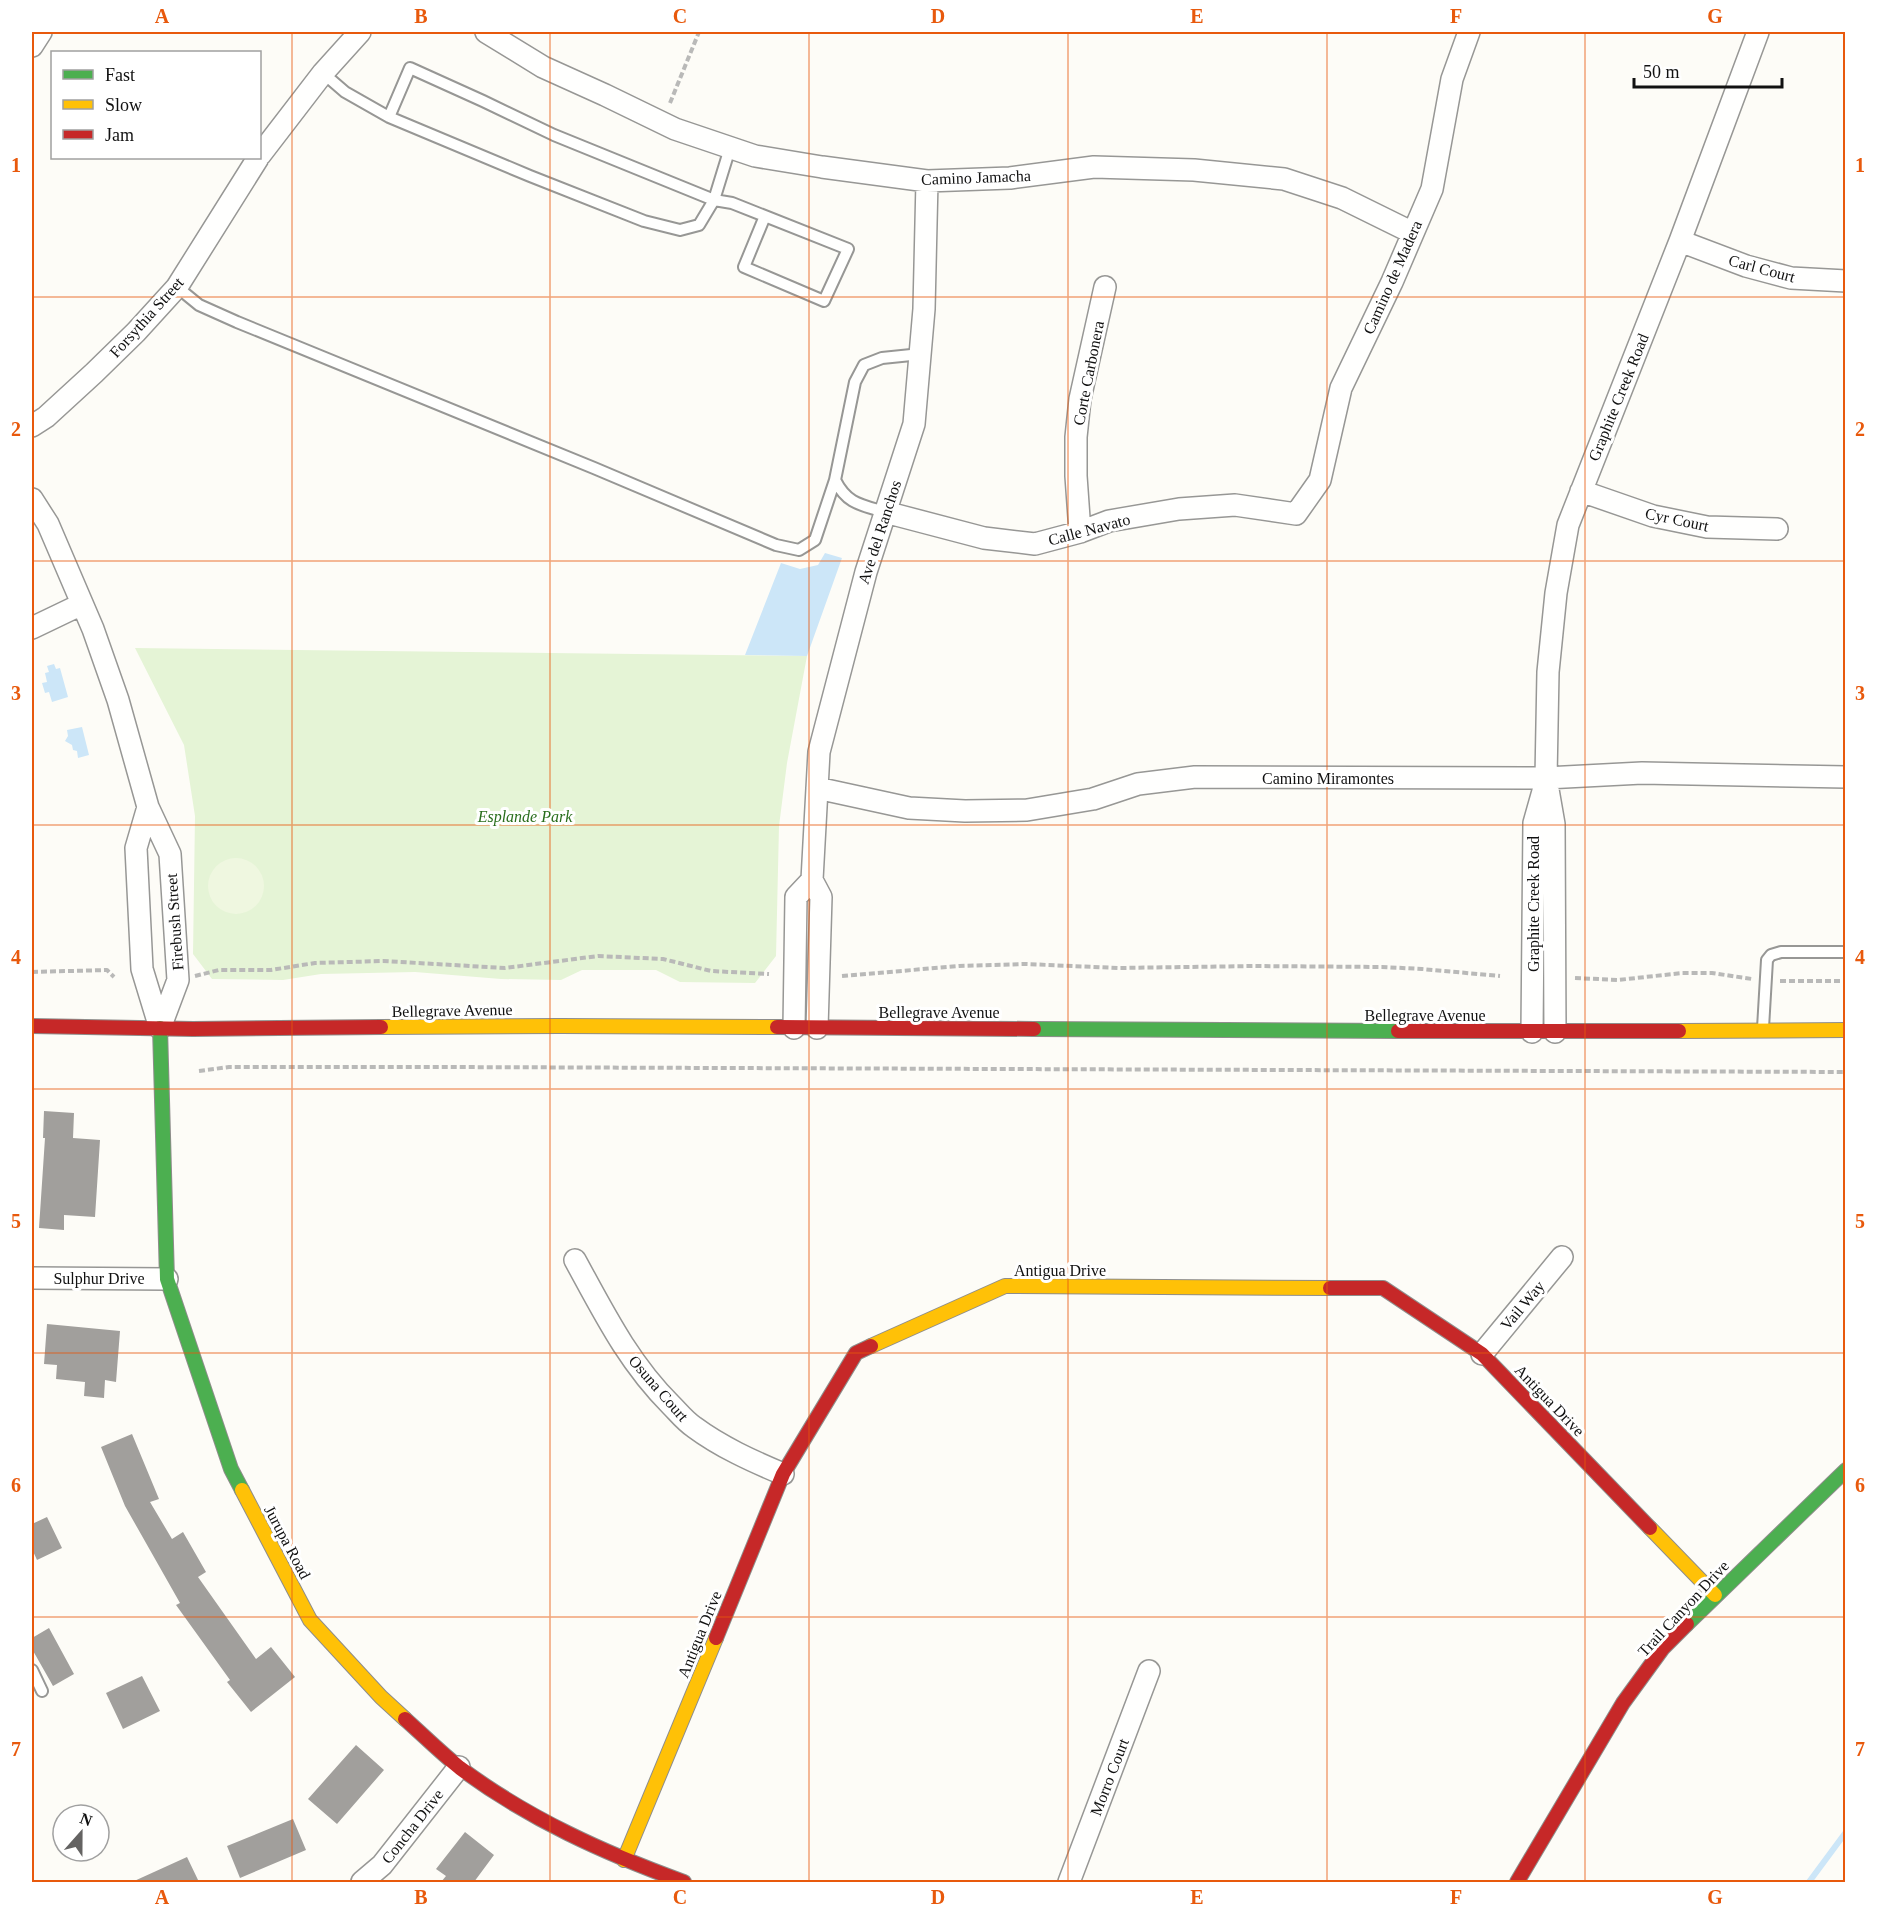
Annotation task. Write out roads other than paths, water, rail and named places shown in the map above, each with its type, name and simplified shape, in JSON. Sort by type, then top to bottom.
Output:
[{"type":"street","points":[[32,46],[41,32]]},
{"type":"street","name":"Forsythia Street","points":[[261,153],[323,73],[360,32]]},
{"type":"street","name":"Camino Jamacha","points":[[486,32],[543,67],[605,94],[675,129],[755,156],[927,181],[1010,178],[1094,167],[1194,170],[1284,179],[1342,198],[1413,233]]},
{"type":"street","name":"Camino de Madera","points":[[1296,514],[1320,480],[1341,388],[1392,282],[1432,189],[1452,79],[1469,32]]},
{"type":"street","name":"Graphite Creek Road","points":[[1555,1032],[1554,824],[1546,778],[1548,672],[1556,593],[1568,525],[1680,242],[1758,32]]},
{"type":"street","name":"Forsythia Street","points":[[32,426],[46,417],[94,373],[177,287],[257,159]]},
{"type":"street","name":"Ave del Ranchos","points":[[817,1028],[821,897],[812,880],[819,752],[866,572],[914,424],[921,354],[927,181]]},
{"type":"street","name":"Carl Court","points":[[1680,242],[1746,266],[1791,278],[1845,281]]},
{"type":"street","name":"Corte Carbonera","points":[[1080,532],[1076,437],[1080,399],[1105,287]]},
{"type":"street","name":"Cyr Court","points":[[1581,491],[1653,516],[1707,527],[1777,529]]},
{"type":"street","name":"Firebush Street","points":[[32,499],[48,524],[93,629],[118,700],[148,807],[170,854],[178,980],[160,1028]]},
{"type":"street","name":"Calle Navato","points":[[885,512],[984,538],[1035,544],[1109,522],[1179,509],[1234,505],[1296,514]]},
{"type":"street","points":[[32,628],[82,604]]},
{"type":"street","name":"Camino Miramontes","points":[[817,788],[909,808],[965,811],[1027,810],[1092,799],[1138,784],[1195,777],[1546,778],[1642,773],[1845,777]]},
{"type":"street","name":"Graphite Creek Road","points":[[1532,1032],[1534,823],[1546,778]]},
{"type":"street","name":"Firebush Street","points":[[148,807],[136,848],[142,969],[160,1028]]},
{"type":"street","points":[[794,1028],[796,897],[812,880]]},
{"type":"street","name":"Bellegrave Avenue","points":[[32,1026],[160,1028],[560,1026],[1532,1032],[1845,1030]]},
{"type":"street","name":"Jurupa Road","points":[[160,1028],[167,1279],[231,1469],[310,1620],[381,1697],[459,1767],[538,1819],[624,1860],[684,1882]]},
{"type":"street","name":"Vail Way","points":[[1482,1354],[1562,1257]]},
{"type":"street","name":"Osuna Court","points":[[575,1260],[632,1360],[658,1392],[691,1425],[716,1442],[783,1474]]},
{"type":"street","name":"Sulphur Drive","points":[[32,1278],[167,1279]]},
{"type":"street","name":"Antigua Drive","points":[[624,1860],[783,1474],[856,1353],[1005,1286],[1383,1288],[1482,1354],[1715,1595]]},
{"type":"street","name":"Trail Canyon Drive","points":[[1516,1882],[1623,1703],[1663,1648],[1845,1470]]},
{"type":"street","name":"Morro Court","points":[[1069,1882],[1149,1671]]},
{"type":"street","name":"Concha Drive","points":[[362,1882],[382,1864],[459,1767]]},
{"type":"lane","points":[[389,117],[410,68],[555,135],[714,200],[732,203],[765,216],[848,249],[824,301],[744,267],[765,216]]},
{"type":"lane","points":[[323,73],[345,92],[389,117],[644,221],[680,230],[699,225],[714,200],[730,148]]},
{"type":"lane","points":[[177,287],[199,305],[237,322],[776,545],[799,550],[815,540],[835,480],[855,382],[864,365],[882,358],[921,354]]},
{"type":"lane","points":[[835,480],[842,493],[855,503],[885,512]]},
{"type":"lane","points":[[1763,1030],[1767,960],[1771,955],[1781,952],[1845,952]]},
{"type":"lane","points":[[32,1670],[42,1691]]},
{"type":"water","points":[[825,553],[842,558],[807,656],[745,655],[781,563],[800,569],[818,565]]},
{"type":"water","points":[[54,664],[56,669],[60,668],[68,697],[52,702],[49,692],[45,693],[42,683],[47,682],[45,673],[49,672],[47,666]]},
{"type":"water","points":[[82,727],[89,755],[78,758],[77,751],[65,741],[68,736],[67,730]]},
{"type":"waterway","points":[[1809,1882],[1846,1832]]},
{"type":"park label","name":"Esplande Park","points":[[525,816]]}]
